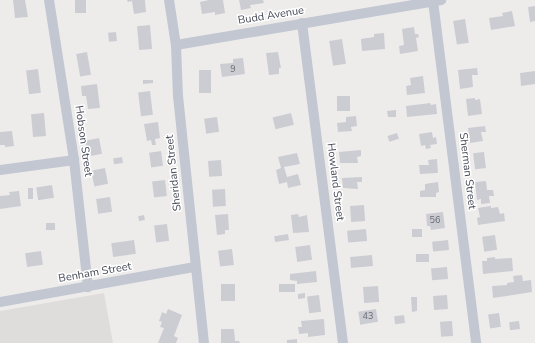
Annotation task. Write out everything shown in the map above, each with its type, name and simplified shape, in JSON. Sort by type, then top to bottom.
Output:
[{"type":"street","name":"Hobson Street","points":[[49,0],[74,160],[88,287]]},
{"type":"street","name":"Sheridan Street","points":[[169,0],[176,44],[178,96],[204,343]]},
{"type":"street","name":"Budd Avenue","points":[[176,44],[437,1]]},
{"type":"street","name":"Sherman Street","points":[[437,1],[476,343]]},
{"type":"street","name":"Howland Street","points":[[302,23],[343,343]]},
{"type":"street","points":[[0,170],[74,160]]},
{"type":"street","name":"Benham Street","points":[[0,302],[195,267]]},
{"type":"shaded area","points":[[104,293],[113,343],[0,343],[0,311]]},
{"type":"building","points":[[13,0],[25,0],[28,17],[15,18]]},
{"type":"building","points":[[75,0],[86,0],[86,13],[75,13]]},
{"type":"building","points":[[127,0],[145,0],[146,12],[134,14],[132,1],[128,2]]},
{"type":"building","points":[[209,0],[223,0],[225,13],[215,15],[215,12],[202,14],[200,2]]},
{"type":"building","points":[[239,0],[263,0],[264,3],[250,5],[251,8],[241,10]]},
{"type":"building","points":[[535,6],[535,21],[530,22],[528,7]]},
{"type":"building","points":[[512,11],[515,26],[491,30],[489,18],[503,16],[502,13]]},
{"type":"building","points":[[465,19],[469,43],[457,45],[453,21]]},
{"type":"building","points":[[150,25],[152,49],[139,50],[137,26]]},
{"type":"building","points":[[414,27],[415,34],[418,34],[419,37],[416,38],[418,51],[400,54],[399,46],[404,45],[402,29]]},
{"type":"building","points":[[116,32],[117,41],[109,42],[108,33]]},
{"type":"building","points":[[384,33],[385,49],[362,51],[361,39],[374,37],[374,34]]},
{"type":"building","points":[[342,39],[346,64],[333,66],[329,41]]},
{"type":"building","points":[[87,52],[91,75],[80,77],[76,54]]},
{"type":"building","points":[[278,52],[281,68],[279,68],[279,74],[269,75],[266,53]]},
{"type":"building","points":[[243,58],[245,74],[222,77],[220,64],[233,63],[233,59]]},
{"type":"building","points":[[477,68],[478,75],[472,75],[473,87],[460,89],[458,70]]},
{"type":"building","points":[[38,69],[41,93],[29,94],[26,70]]},
{"type":"building","points":[[199,70],[211,70],[211,93],[199,93]]},
{"type":"building","points":[[535,71],[535,84],[521,86],[520,73]]},
{"type":"building","points":[[423,76],[425,93],[407,95],[406,86],[411,85],[410,78]]},
{"type":"building","points":[[143,80],[153,80],[153,83],[143,84]]},
{"type":"building","points":[[97,84],[100,108],[88,109],[86,96],[82,96],[81,86]]},
{"type":"building","points":[[150,91],[153,115],[141,116],[138,92]]},
{"type":"building","points":[[337,96],[350,96],[350,111],[337,111]]},
{"type":"building","points":[[475,98],[475,100],[480,99],[482,114],[468,116],[466,99]]},
{"type":"building","points":[[430,103],[431,105],[436,104],[437,114],[407,117],[406,106]]},
{"type":"building","points":[[396,110],[396,117],[388,117],[387,111]]},
{"type":"building","points":[[44,113],[46,136],[33,137],[31,114]]},
{"type":"building","points":[[291,113],[294,125],[275,129],[273,118]]},
{"type":"building","points":[[356,116],[357,126],[351,127],[352,131],[338,132],[337,123],[346,122],[346,117]]},
{"type":"building","points":[[217,117],[219,132],[206,134],[204,119]]},
{"type":"building","points":[[158,122],[160,138],[155,139],[156,145],[152,145],[151,140],[147,141],[144,124]]},
{"type":"building","points":[[485,126],[486,132],[481,132],[483,141],[470,143],[468,128]]},
{"type":"building","points":[[12,131],[14,146],[5,147],[5,145],[0,145],[0,132]]},
{"type":"building","points":[[432,132],[433,138],[436,137],[437,144],[430,145],[431,148],[426,149],[425,145],[421,146],[419,134]]},
{"type":"building","points":[[397,133],[399,139],[389,142],[387,136]]},
{"type":"building","points":[[99,138],[102,154],[88,156],[85,141]]},
{"type":"building","points":[[361,150],[361,156],[357,157],[358,163],[340,163],[339,152]]},
{"type":"building","points":[[161,151],[163,166],[151,168],[149,153]]},
{"type":"building","points":[[484,152],[486,168],[475,169],[473,153]]},
{"type":"building","points":[[297,153],[300,164],[284,167],[287,177],[298,174],[301,185],[288,188],[287,182],[279,184],[276,170],[281,168],[278,157]]},
{"type":"building","points":[[122,157],[123,163],[114,164],[113,158]]},
{"type":"building","points":[[437,159],[438,173],[420,174],[419,165],[429,165],[428,160]]},
{"type":"building","points":[[221,160],[222,176],[209,177],[208,161]]},
{"type":"building","points":[[105,168],[108,184],[94,186],[91,171]]},
{"type":"building","points":[[362,177],[362,182],[357,182],[358,189],[343,188],[342,178]]},
{"type":"building","points":[[165,180],[167,196],[154,197],[152,182]]},
{"type":"building","points":[[486,181],[487,190],[493,190],[494,196],[489,196],[490,203],[481,204],[481,199],[477,200],[475,182]]},
{"type":"building","points":[[438,182],[439,192],[436,193],[436,197],[420,197],[420,191],[425,190],[425,184]]},
{"type":"building","points":[[52,185],[54,198],[38,200],[36,188]]},
{"type":"building","points":[[28,188],[33,188],[33,199],[28,199]]},
{"type":"building","points":[[225,189],[226,206],[213,207],[212,190]]},
{"type":"building","points":[[19,191],[21,206],[0,209],[0,196],[10,195],[9,192]]},
{"type":"building","points":[[110,197],[112,212],[98,214],[96,199]]},
{"type":"building","points":[[364,205],[365,221],[351,222],[350,206]]},
{"type":"building","points":[[491,206],[491,208],[498,207],[500,214],[504,213],[505,221],[478,225],[477,218],[480,217],[478,208]]},
{"type":"building","points":[[443,212],[445,228],[431,230],[430,226],[427,226],[426,214]]},
{"type":"building","points":[[228,214],[229,230],[225,230],[225,234],[217,235],[215,215]]},
{"type":"building","points":[[298,214],[299,217],[307,215],[309,232],[293,233],[291,215]]},
{"type":"building","points":[[144,215],[145,220],[139,221],[138,216]]},
{"type":"building","points":[[46,223],[55,223],[55,230],[46,230]]},
{"type":"building","points":[[167,224],[169,241],[156,242],[154,226]]},
{"type":"building","points":[[366,229],[367,241],[348,243],[347,231]]},
{"type":"building","points":[[412,229],[422,229],[422,237],[412,237]]},
{"type":"building","points":[[288,234],[289,240],[275,242],[274,236]]},
{"type":"building","points":[[495,235],[497,250],[484,252],[482,237]]},
{"type":"building","points":[[134,240],[136,254],[113,257],[111,243]]},
{"type":"building","points":[[448,240],[449,250],[433,252],[432,242]]},
{"type":"building","points":[[310,245],[312,260],[297,262],[295,247]]},
{"type":"building","points":[[232,249],[234,265],[220,267],[218,251]]},
{"type":"building","points":[[41,251],[43,265],[27,267],[25,253]]},
{"type":"building","points":[[416,254],[429,254],[429,262],[416,262]]},
{"type":"building","points":[[372,255],[373,266],[351,268],[350,257]]},
{"type":"building","points":[[495,257],[495,259],[512,258],[513,271],[483,274],[482,261],[487,261],[487,258]]},
{"type":"building","points":[[447,267],[448,279],[432,280],[431,268]]},
{"type":"building","points":[[316,271],[317,282],[297,284],[297,281],[290,280],[290,274]]},
{"type":"building","points":[[522,275],[523,281],[531,280],[532,292],[493,298],[492,286],[507,285],[507,283],[514,282],[513,276]]},
{"type":"building","points":[[221,284],[235,284],[235,301],[221,301]]},
{"type":"building","points":[[279,284],[295,284],[295,292],[279,292]]},
{"type":"building","points":[[378,286],[379,302],[364,303],[363,287]]},
{"type":"building","points":[[305,293],[305,298],[298,299],[298,294]]},
{"type":"building","points":[[319,295],[321,312],[309,313],[307,296]]},
{"type":"building","points":[[447,295],[448,309],[434,310],[433,296]]},
{"type":"building","points":[[411,297],[417,297],[417,311],[412,312]]},
{"type":"building","points":[[168,309],[182,315],[174,336],[178,338],[176,343],[158,343],[164,328],[160,327],[162,322],[159,321],[162,312],[166,314]]},
{"type":"building","points":[[376,309],[378,322],[360,325],[358,312]]},
{"type":"building","points":[[499,313],[501,327],[490,328],[488,315]]},
{"type":"building","points":[[404,315],[405,323],[395,324],[394,316]]},
{"type":"building","points":[[324,319],[325,335],[308,337],[308,333],[299,334],[298,327],[302,327],[301,321]]},
{"type":"building","points":[[452,321],[453,336],[441,337],[440,322]]},
{"type":"building","points":[[519,321],[520,329],[510,330],[509,322]]},
{"type":"building","points":[[221,329],[234,329],[235,341],[239,341],[240,343],[221,343]]},
{"type":"building","points":[[297,339],[297,343],[287,343],[287,340]]}]
